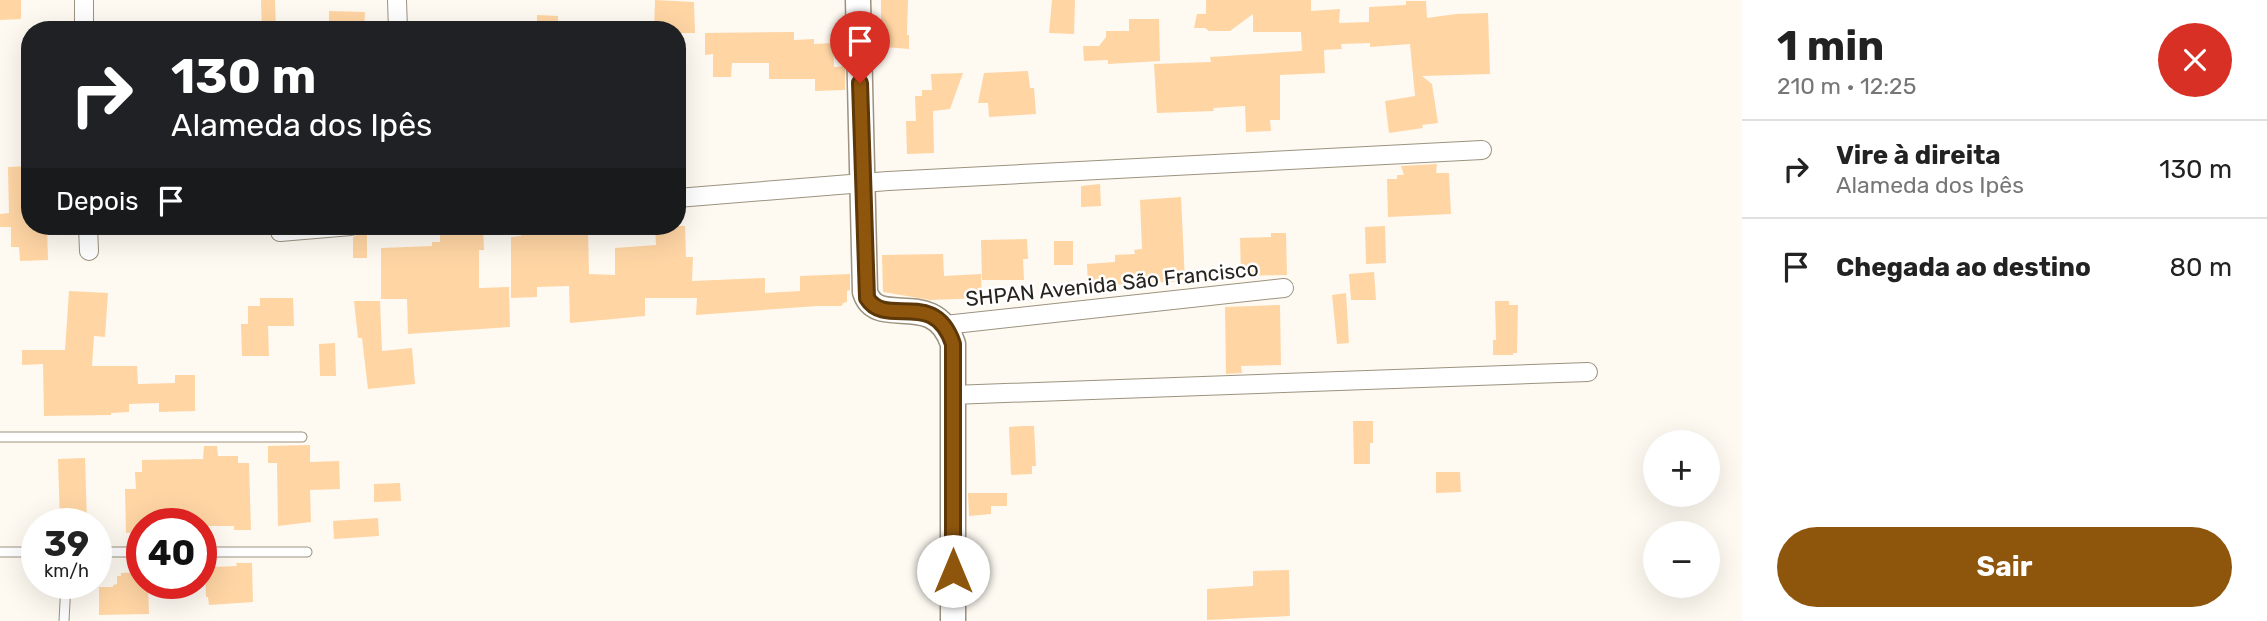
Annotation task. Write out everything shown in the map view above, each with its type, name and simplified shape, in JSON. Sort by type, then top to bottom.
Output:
[{"type":"street","points":[[84,0],[85,21]]},
{"type":"street","points":[[397,0],[398,21]]},
{"type":"street","points":[[858,0],[867,298],[880,309],[930,314],[945,326],[953,344],[953,621]]},
{"type":"street","points":[[686,197],[863,183],[1482,150]]},
{"type":"street","points":[[88,235],[89,251]]},
{"type":"street","name":"SHPAN Avenida São Francisco","points":[[945,326],[1284,288]]},
{"type":"street","points":[[953,395],[1588,372]]},
{"type":"lane","points":[[0,437],[302,437]]},
{"type":"lane","points":[[0,552],[21,552]]},
{"type":"lane","points":[[217,552],[307,552]]},
{"type":"lane","points":[[64,621],[65,599]]},
{"type":"building","points":[[0,0],[21,0],[21,19],[0,20]]},
{"type":"building","points":[[261,0],[275,0],[276,21],[262,21]]},
{"type":"building","points":[[655,0],[694,2],[695,33],[686,33],[686,21],[654,21]]},
{"type":"building","points":[[881,0],[908,0],[909,49],[885,47],[886,35],[881,35]]},
{"type":"building","points":[[1052,0],[1075,0],[1074,34],[1049,33]]},
{"type":"building","points":[[1206,0],[1311,0],[1311,11],[1340,9],[1339,23],[1369,22],[1369,7],[1406,5],[1406,1],[1426,1],[1427,18],[1488,13],[1490,74],[1422,76],[1432,84],[1438,123],[1389,133],[1385,101],[1415,96],[1410,44],[1370,47],[1370,43],[1341,44],[1342,49],[1324,50],[1325,73],[1280,75],[1280,120],[1270,120],[1271,131],[1246,132],[1245,106],[1213,108],[1214,111],[1157,113],[1154,64],[1211,62],[1210,57],[1302,51],[1301,32],[1253,32],[1253,14],[1230,31],[1194,28],[1197,14],[1206,14]]},
{"type":"building","points":[[329,11],[365,12],[364,21],[329,21]]},
{"type":"building","points":[[537,15],[558,16],[558,21],[537,21]]},
{"type":"building","points":[[1129,19],[1159,19],[1160,61],[1108,64],[1108,60],[1084,61],[1083,46],[1099,46],[1106,37],[1106,31],[1129,31]]},
{"type":"building","points":[[794,32],[794,40],[814,39],[814,44],[833,43],[834,67],[845,66],[845,90],[815,91],[815,79],[769,79],[769,63],[732,63],[731,77],[713,77],[713,54],[705,55],[705,33]]},
{"type":"building","points":[[1028,71],[1030,88],[1034,88],[1036,114],[989,117],[988,103],[978,103],[984,73]]},
{"type":"building","points":[[963,73],[950,109],[933,111],[934,153],[907,154],[906,121],[916,121],[915,96],[922,96],[922,90],[932,90],[931,74]]},
{"type":"building","points":[[1437,164],[1436,173],[1449,173],[1451,214],[1388,217],[1387,179],[1397,179],[1397,175],[1404,175],[1401,166]]},
{"type":"building","points":[[21,166],[21,235],[47,235],[48,260],[20,261],[19,247],[11,247],[11,227],[0,227],[0,214],[9,213],[8,167]]},
{"type":"building","points":[[1100,184],[1101,206],[1081,207],[1081,186]]},
{"type":"building","points":[[1181,197],[1185,281],[1088,286],[1087,264],[1115,262],[1115,255],[1135,254],[1134,250],[1142,249],[1140,200]]},
{"type":"building","points":[[1385,226],[1386,263],[1366,264],[1365,227]]},
{"type":"building","points":[[1271,233],[1286,233],[1287,275],[1241,276],[1240,238],[1271,237]]},
{"type":"building","points":[[367,235],[367,258],[353,258],[353,237]]},
{"type":"building","points":[[440,235],[483,235],[484,250],[479,250],[479,288],[509,287],[510,327],[408,334],[407,299],[381,299],[381,248],[432,246],[432,242],[440,242]]},
{"type":"building","points":[[588,235],[589,274],[615,275],[615,248],[656,245],[655,235],[685,235],[686,257],[693,257],[692,281],[765,278],[765,293],[800,291],[800,276],[850,274],[850,290],[847,291],[847,302],[842,306],[696,315],[697,298],[645,298],[645,316],[570,323],[569,286],[537,287],[537,297],[511,298],[511,237]]},
{"type":"building","points":[[1027,239],[1028,259],[1023,259],[1024,280],[982,280],[981,240]]},
{"type":"building","points":[[1054,241],[1073,241],[1073,265],[1054,265]]},
{"type":"building","points":[[943,254],[944,276],[981,274],[982,298],[930,300],[883,292],[882,255]]},
{"type":"building","points":[[1374,272],[1376,300],[1351,300],[1349,274]]},
{"type":"building","points":[[69,291],[108,293],[105,337],[94,336],[92,366],[137,366],[138,384],[175,383],[175,375],[195,375],[195,411],[159,412],[159,403],[129,404],[129,412],[111,415],[44,416],[43,364],[22,365],[22,350],[65,350]]},
{"type":"building","points":[[1346,293],[1349,343],[1337,344],[1332,295]]},
{"type":"building","points":[[260,298],[293,298],[294,326],[268,326],[269,356],[242,356],[241,324],[248,324],[248,306],[260,306]]},
{"type":"building","points":[[354,301],[380,301],[382,351],[412,348],[415,384],[368,389]]},
{"type":"building","points":[[1495,301],[1509,301],[1509,305],[1518,305],[1517,353],[1513,355],[1493,355],[1493,340],[1496,340]]},
{"type":"building","points":[[1280,305],[1281,365],[1241,366],[1242,373],[1226,374],[1225,307]]},
{"type":"building","points":[[335,343],[336,376],[320,376],[319,344]]},
{"type":"building","points":[[1353,421],[1373,421],[1370,464],[1354,464]]},
{"type":"building","points":[[1034,426],[1036,466],[1032,466],[1032,474],[1011,475],[1009,427]]},
{"type":"building","points":[[310,445],[310,462],[339,461],[340,489],[310,490],[311,522],[278,526],[277,463],[268,463],[268,446]]},
{"type":"building","points":[[204,446],[217,446],[218,456],[238,456],[238,463],[249,463],[251,530],[217,526],[217,508],[126,508],[126,533],[125,489],[136,489],[135,472],[142,472],[142,460],[203,459]]},
{"type":"building","points":[[85,458],[87,508],[60,508],[58,459]]},
{"type":"building","points":[[1436,472],[1460,472],[1461,492],[1436,493]]},
{"type":"building","points":[[400,483],[401,501],[374,502],[374,484]]},
{"type":"building","points":[[968,493],[1007,493],[1007,506],[991,506],[991,514],[969,516]]},
{"type":"building","points":[[378,518],[379,536],[334,539],[333,521]]},
{"type":"building","points":[[236,563],[252,563],[253,602],[209,605],[208,599],[217,599],[217,567],[237,566]]},
{"type":"building","points":[[1289,570],[1290,616],[1207,620],[1207,589],[1253,586],[1253,571]]},
{"type":"building","points":[[121,573],[126,573],[126,599],[148,599],[149,614],[99,615],[99,599],[112,599],[112,587],[117,584],[117,576],[121,576]]},
{"type":"route","points":[[860,83],[867,298],[880,309],[930,314],[942,321],[953,344],[953,571]]}]
